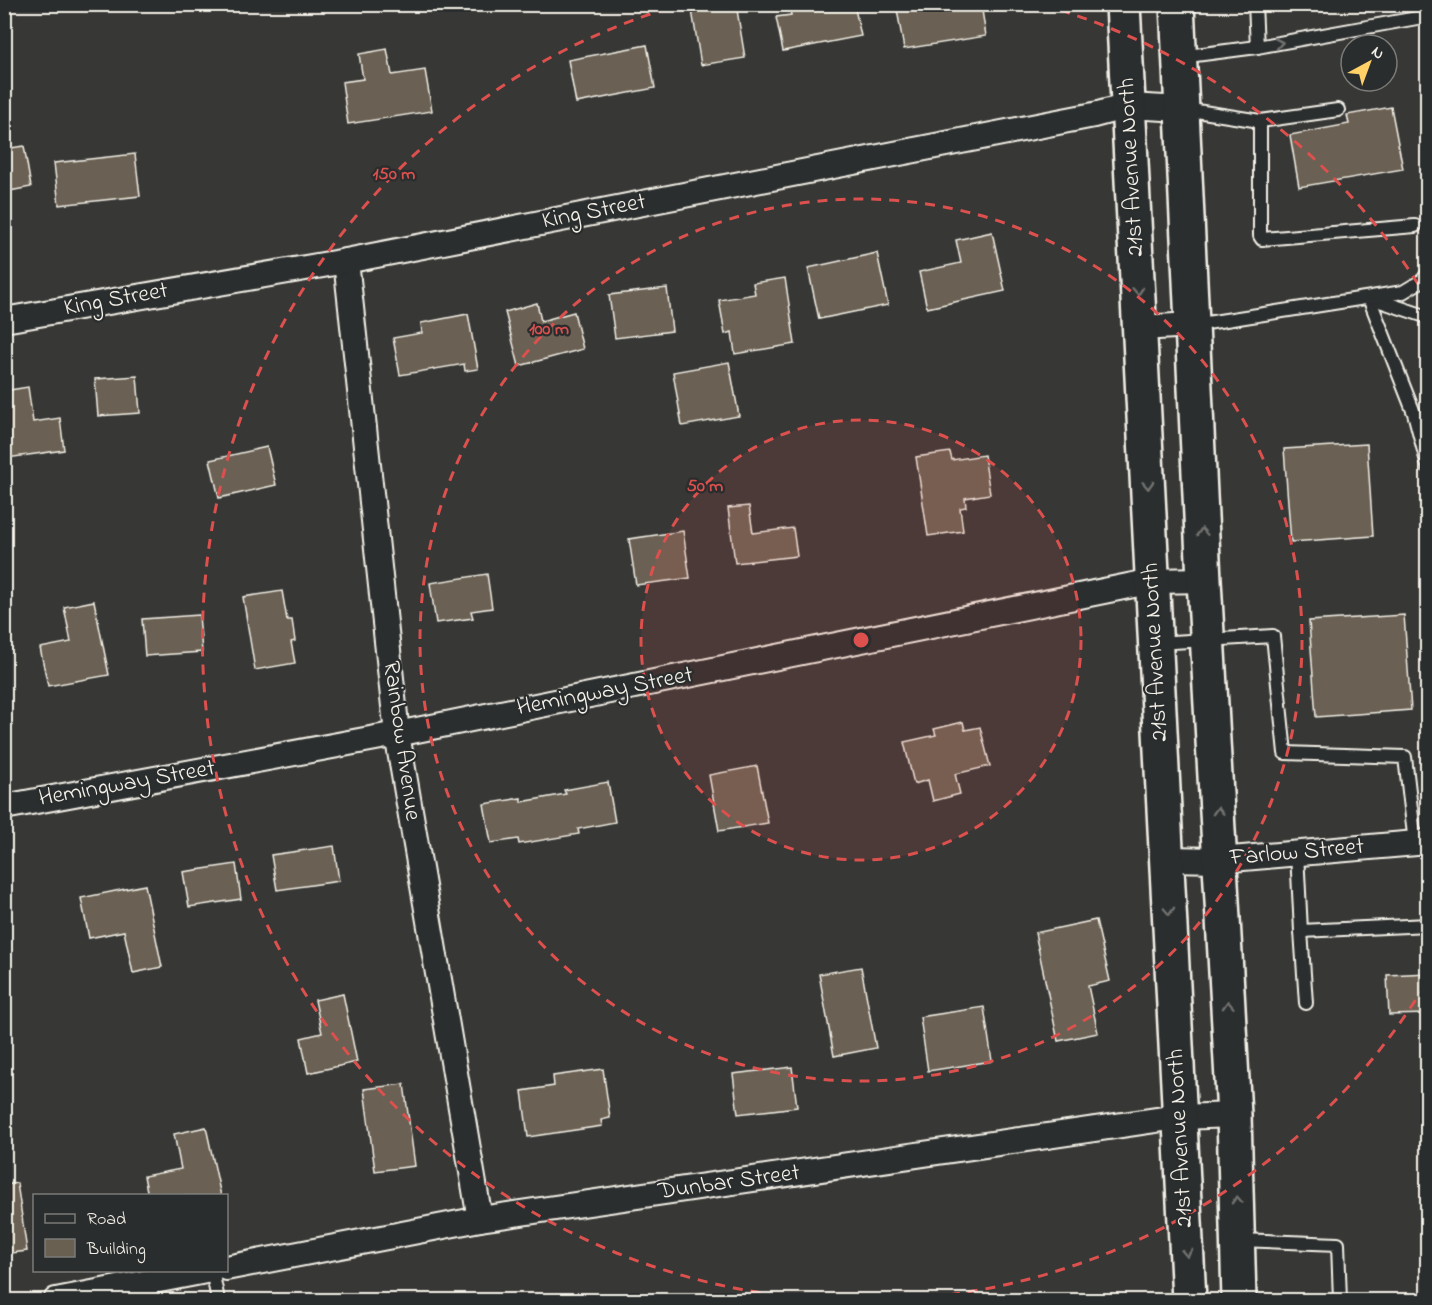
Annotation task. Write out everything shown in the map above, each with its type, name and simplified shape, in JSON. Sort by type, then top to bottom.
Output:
[{"type":"main road","name":"21st Avenue North","points":[[1123,4],[1189,1300]]},
{"type":"main road","points":[[1177,4],[1204,580],[1234,1115],[1239,1300]]},
{"type":"street","name":"King Street","points":[[4,320],[346,261],[1094,115],[1128,106],[1183,109]]},
{"type":"street","name":"Rainbow Avenue","points":[[346,261],[397,734],[480,1219]]},
{"type":"street","points":[[1140,328],[1193,326]]},
{"type":"street","name":"Hemingway Street","points":[[4,807],[397,734],[1153,581],[1204,580]]},
{"type":"street","name":"Farlow Street","points":[[1167,859],[1221,860],[1421,842]]},
{"type":"street","name":"Dunbar Street","points":[[228,1268],[480,1219],[1180,1117],[1234,1115]]},
{"type":"street","points":[[56,1300],[202,1272]]},
{"type":"lane","points":[[1255,4],[1257,47]]},
{"type":"lane","points":[[1179,57],[1257,47],[1428,16]]},
{"type":"lane","points":[[1183,109],[1260,121],[1338,110]]},
{"type":"lane","points":[[1260,121],[1260,236],[1262,239],[1415,226]]},
{"type":"lane","points":[[1193,326],[1403,292],[1423,280],[1428,273]]},
{"type":"lane","points":[[1370,298],[1428,317]]},
{"type":"lane","points":[[1370,298],[1414,413],[1428,466]]},
{"type":"lane","points":[[1156,643],[1274,636],[1285,753],[1405,757],[1421,842]]},
{"type":"lane","points":[[1298,853],[1306,1003]]},
{"type":"lane","points":[[1301,931],[1428,925]]},
{"type":"lane","points":[[1238,1240],[1338,1244],[1340,1300]]},
{"type":"lane","points":[[212,1272],[218,1300]]},
{"type":"building","points":[[691,4],[736,4],[745,58],[701,65]]},
{"type":"building","points":[[789,4],[854,4],[861,36],[783,51],[776,17],[791,15]]},
{"type":"building","points":[[896,4],[981,4],[986,36],[904,49]]},
{"type":"building","points":[[647,45],[655,88],[576,103],[568,60]]},
{"type":"building","points":[[387,49],[392,75],[425,70],[432,111],[348,124],[342,82],[363,79],[359,54]]},
{"type":"building","points":[[1391,107],[1403,169],[1299,187],[1290,135],[1349,124],[1347,115]]},
{"type":"building","points":[[24,146],[31,187],[4,192],[4,149]]},
{"type":"building","points":[[135,154],[140,196],[59,205],[54,163]]},
{"type":"building","points":[[992,232],[1005,291],[927,308],[919,272],[961,263],[956,240]]},
{"type":"building","points":[[877,253],[888,305],[819,319],[808,268]]},
{"type":"building","points":[[785,278],[795,344],[735,354],[732,332],[725,334],[719,300],[755,294],[753,283]]},
{"type":"building","points":[[667,288],[672,331],[615,338],[609,295]]},
{"type":"building","points":[[537,303],[541,321],[574,312],[583,349],[519,366],[505,312]]},
{"type":"building","points":[[468,314],[478,369],[465,371],[464,364],[400,375],[393,338],[422,333],[421,323]]},
{"type":"building","points":[[729,362],[739,416],[682,426],[673,372]]},
{"type":"building","points":[[137,376],[140,413],[98,416],[95,379]]},
{"type":"building","points":[[28,387],[33,422],[60,418],[64,450],[7,458],[4,441],[4,391]]},
{"type":"building","points":[[1367,444],[1373,536],[1291,542],[1284,449]]},
{"type":"building","points":[[267,447],[276,485],[219,498],[210,460]]},
{"type":"building","points":[[950,452],[952,460],[984,455],[990,494],[965,498],[966,507],[960,508],[963,531],[928,536],[916,457]]},
{"type":"building","points":[[749,506],[753,533],[793,528],[797,556],[735,563],[728,508]]},
{"type":"building","points":[[683,531],[690,578],[636,585],[629,539]]},
{"type":"building","points":[[487,574],[492,608],[471,611],[473,618],[436,623],[430,583]]},
{"type":"building","points":[[282,591],[287,620],[292,620],[295,641],[291,642],[295,663],[255,670],[243,597]]},
{"type":"building","points":[[94,601],[109,675],[48,686],[40,648],[71,642],[64,607]]},
{"type":"building","points":[[199,615],[202,652],[145,656],[142,619]]},
{"type":"building","points":[[1404,615],[1411,710],[1316,717],[1309,621]]},
{"type":"building","points":[[963,722],[965,730],[980,727],[990,766],[955,774],[960,794],[933,801],[928,780],[914,784],[904,742],[936,735],[934,729]]},
{"type":"building","points":[[757,766],[768,823],[719,831],[709,775]]},
{"type":"building","points":[[608,782],[615,822],[578,829],[579,834],[519,844],[518,839],[491,843],[484,804],[521,798],[521,802],[566,794],[564,790]]},
{"type":"building","points":[[334,846],[339,881],[277,890],[271,855]]},
{"type":"building","points":[[236,864],[241,899],[189,907],[183,872]]},
{"type":"building","points":[[145,885],[162,967],[133,973],[124,931],[89,938],[81,898]]},
{"type":"building","points":[[1096,920],[1110,981],[1088,986],[1098,1033],[1058,1041],[1035,933]]},
{"type":"building","points":[[861,967],[876,1048],[834,1056],[819,974]]},
{"type":"building","points":[[1428,973],[1428,1014],[1389,1015],[1387,975]]},
{"type":"building","points":[[343,994],[357,1062],[308,1073],[301,1038],[322,1033],[315,1000]]},
{"type":"building","points":[[984,1007],[992,1061],[928,1071],[920,1017]]},
{"type":"building","points":[[792,1067],[797,1107],[738,1114],[733,1074]]},
{"type":"building","points":[[603,1069],[610,1118],[601,1120],[602,1126],[528,1137],[522,1091],[554,1086],[553,1076]]},
{"type":"building","points":[[404,1084],[415,1166],[375,1171],[364,1089]]},
{"type":"building","points":[[206,1127],[221,1194],[148,1194],[144,1176],[181,1169],[174,1134]]},
{"type":"building","points":[[17,1183],[27,1251],[4,1254],[4,1185]]},
{"type":"building","points":[[647,1295],[648,1300],[609,1300]]}]
